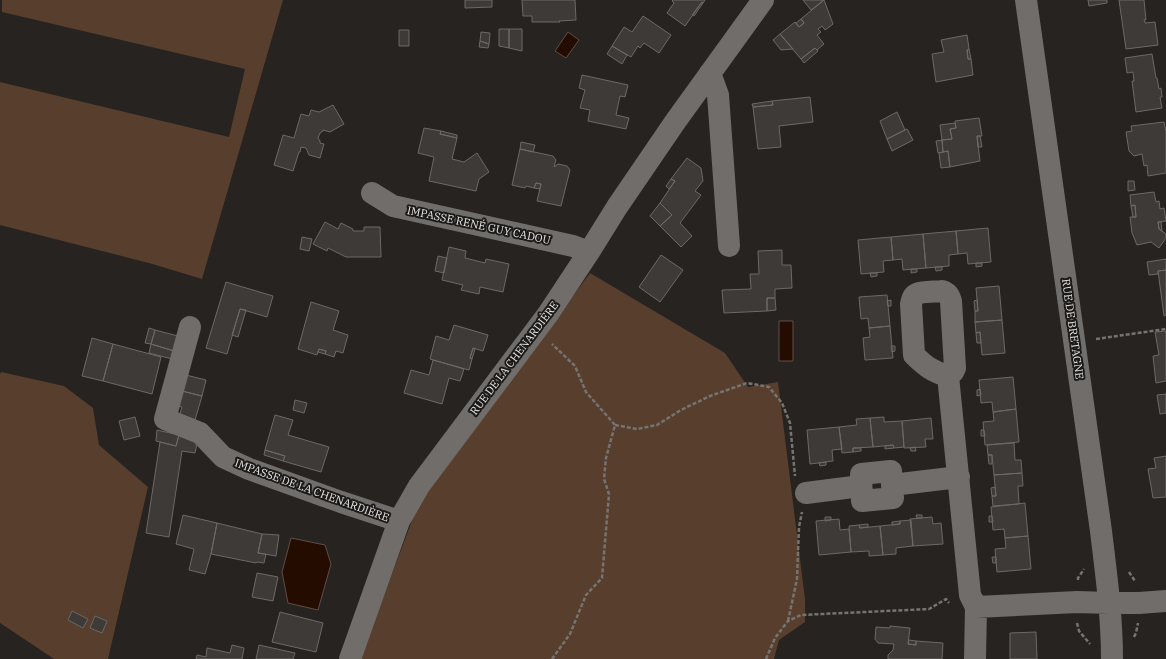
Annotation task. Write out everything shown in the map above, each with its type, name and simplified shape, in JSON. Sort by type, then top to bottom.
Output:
[{"type":"street","name":"RUE DE LA CHENARDIÈRE","points":[[350,659],[399,521],[419,486],[548,314],[617,207],[710,73],[763,0]]},
{"type":"street","name":"RUE DE BRETAGNE","points":[[1026,0],[1101,531],[1109,603],[1112,659]]},
{"type":"street","points":[[710,73],[718,94],[729,246]]},
{"type":"street","name":"IMPASSE RENÉ GUY CADOU","points":[[372,193],[393,206],[573,246],[589,252]]},
{"type":"street","name":"IMPASSE DE LA CHENARDIÈRE","points":[[190,327],[165,419],[200,434],[223,456],[249,469],[399,521]]},
{"type":"street","points":[[948,376],[970,595],[976,607],[975,659]]},
{"type":"street","points":[[806,493],[861,486],[861,474],[891,471],[892,486],[959,477]]},
{"type":"street","points":[[976,607],[1077,602],[1139,603],[1166,601]]},
{"type":"path","points":[[537,328],[575,366],[586,392],[615,425],[637,429],[657,425],[681,410],[710,396],[747,383],[769,387],[782,403],[790,423],[795,476],[806,493],[799,527],[797,579],[788,621],[775,638],[766,659]]},
{"type":"path","points":[[1096,339],[1166,329]]},
{"type":"path","points":[[552,659],[570,634],[586,595],[602,578],[609,494],[604,479],[606,458],[615,425]]},
{"type":"path","points":[[788,621],[801,615],[929,609],[946,599],[953,608],[976,607]]},
{"type":"shaded area","points":[[2,0],[283,0],[202,279],[149,263],[0,225],[0,82],[229,137],[245,69],[2,12]]},
{"type":"shaded area","points":[[568,32],[579,40],[566,58],[555,51]]},
{"type":"shaded area","points":[[590,273],[725,353],[748,387],[778,382],[805,599],[805,622],[779,640],[774,659],[360,659],[419,502]]},
{"type":"shaded area","points":[[779,321],[793,321],[793,361],[779,361]]},
{"type":"shaded area","points":[[1,372],[64,386],[93,408],[99,445],[148,487],[108,659],[54,659],[0,623]]},
{"type":"shaded area","points":[[291,538],[325,545],[331,564],[318,610],[288,603],[282,572]]},
{"type":"building","points":[[465,0],[492,0],[492,7],[465,8]]},
{"type":"building","points":[[522,0],[575,0],[576,20],[559,21],[560,22],[532,22],[532,16],[523,16]]},
{"type":"building","points":[[705,0],[685,26],[667,13],[674,3],[672,1]]},
{"type":"building","points":[[803,0],[824,0],[811,10]]},
{"type":"building","points":[[824,0],[833,24],[825,30],[822,26],[818,29],[821,32],[817,35],[824,44],[817,50],[815,48],[801,59],[780,34],[795,22],[799,27],[804,23],[801,19]]},
{"type":"building","points":[[1088,0],[1107,0],[1107,3],[1089,6]]},
{"type":"building","points":[[1119,0],[1144,0],[1146,20],[1144,20],[1145,23],[1155,22],[1158,45],[1126,49]]},
{"type":"building","points":[[702,2],[703,3],[694,16],[692,15]]},
{"type":"building","points":[[643,16],[671,35],[659,53],[644,43],[640,48],[638,46],[631,57],[612,46],[624,27],[632,32]]},
{"type":"building","points":[[801,19],[804,23],[799,27],[796,23]]},
{"type":"building","points":[[499,29],[509,29],[509,48],[499,46]]},
{"type":"building","points":[[509,29],[522,29],[522,51],[509,48]]},
{"type":"building","points":[[399,30],[409,30],[409,46],[399,46]]},
{"type":"building","points":[[481,32],[490,33],[489,44],[480,41]]},
{"type":"building","points":[[780,34],[793,49],[781,50],[773,40]]},
{"type":"building","points":[[967,35],[969,49],[967,50],[968,59],[971,59],[973,75],[936,82],[932,54],[944,52],[941,40]]},
{"type":"building","points":[[480,41],[489,44],[488,48],[479,47]]},
{"type":"building","points":[[612,46],[627,55],[622,64],[607,54]]},
{"type":"building","points":[[815,48],[818,51],[804,63],[801,59]]},
{"type":"building","points":[[969,49],[971,59],[968,59],[967,50]]},
{"type":"building","points":[[1152,54],[1156,78],[1159,89],[1161,88],[1162,97],[1160,97],[1162,108],[1136,112],[1132,81],[1134,81],[1133,72],[1127,73],[1125,58]]},
{"type":"building","points":[[582,75],[628,85],[625,97],[620,96],[616,115],[629,118],[626,129],[588,121],[590,110],[580,108],[585,90],[579,88]]},
{"type":"building","points":[[810,97],[813,122],[779,126],[781,147],[758,149],[753,107],[773,105],[772,101]]},
{"type":"building","points":[[772,101],[773,105],[753,107],[752,104]]},
{"type":"building","points":[[333,105],[344,124],[330,132],[323,130],[320,133],[318,138],[320,143],[324,144],[320,158],[309,155],[306,148],[301,147],[293,171],[274,165],[283,135],[294,138],[301,114],[309,116],[311,110],[319,112]]},
{"type":"building","points":[[897,112],[905,130],[887,139],[880,121]]},
{"type":"building","points":[[979,118],[982,136],[977,136],[980,161],[950,167],[948,151],[943,152],[942,140],[952,139],[950,129],[956,128],[955,121]]},
{"type":"building","points":[[1164,122],[1166,132],[1166,173],[1148,176],[1147,165],[1144,166],[1142,154],[1134,156],[1129,151],[1126,132],[1132,131],[1131,126]]},
{"type":"building","points":[[955,123],[956,128],[950,129],[952,139],[942,140],[940,125]]},
{"type":"building","points":[[424,128],[441,131],[440,134],[457,138],[452,159],[464,162],[477,153],[489,172],[479,179],[476,191],[429,181],[434,157],[418,153]]},
{"type":"building","points":[[907,129],[913,140],[892,151],[887,139]]},
{"type":"building","points":[[441,131],[457,135],[457,138],[440,134]]},
{"type":"building","points":[[977,136],[980,136],[982,147],[978,147]]},
{"type":"building","points":[[942,140],[943,152],[938,153],[936,141]]},
{"type":"building","points":[[521,142],[535,145],[533,152],[520,149]]},
{"type":"building","points":[[520,149],[553,156],[556,160],[554,167],[558,164],[567,166],[570,170],[561,206],[537,201],[541,184],[536,183],[534,188],[526,186],[525,188],[512,185]]},
{"type":"building","points":[[948,151],[950,167],[941,168],[939,153]]},
{"type":"building","points":[[687,158],[701,168],[703,181],[695,191],[701,195],[680,223],[692,236],[681,247],[660,226],[672,215],[660,203],[675,181],[671,179]]},
{"type":"building","points":[[671,179],[675,181],[669,189],[666,186]]},
{"type":"building","points":[[1128,181],[1134,181],[1135,190],[1128,191]]},
{"type":"building","points":[[536,183],[541,184],[540,189],[534,188]]},
{"type":"building","points":[[1154,192],[1156,202],[1159,201],[1160,209],[1164,208],[1166,221],[1158,222],[1159,229],[1166,234],[1166,238],[1159,248],[1151,242],[1137,245],[1132,233],[1130,217],[1136,217],[1135,205],[1131,206],[1130,195]]},
{"type":"building","points":[[660,203],[672,215],[660,226],[650,216]]},
{"type":"building","points":[[1135,205],[1136,217],[1133,217],[1131,206]]},
{"type":"building","points":[[325,222],[338,229],[341,223],[353,229],[353,231],[364,231],[364,227],[380,227],[381,257],[346,257],[328,248],[327,251],[313,244]]},
{"type":"building","points":[[1158,222],[1161,222],[1162,231],[1159,229]]},
{"type":"building","points":[[988,228],[991,262],[968,264],[967,253],[958,254],[956,231]]},
{"type":"building","points":[[956,231],[958,254],[949,255],[949,266],[926,268],[923,234]]},
{"type":"building","points":[[923,234],[926,268],[903,270],[902,259],[893,260],[891,237]]},
{"type":"building","points":[[302,237],[312,239],[309,251],[300,249]]},
{"type":"building","points":[[891,237],[893,260],[883,261],[884,272],[861,274],[858,240]]},
{"type":"building","points":[[449,247],[466,251],[465,258],[485,263],[486,259],[509,264],[503,292],[480,287],[479,294],[461,290],[463,285],[442,280]]},
{"type":"building","points":[[782,250],[782,265],[791,265],[792,288],[775,289],[775,298],[767,298],[767,311],[724,313],[722,290],[751,289],[750,274],[759,274],[758,251]]},
{"type":"building","points":[[661,255],[683,270],[660,302],[639,287]]},
{"type":"building","points":[[438,256],[447,258],[444,273],[435,271]]},
{"type":"building","points":[[1166,259],[1166,270],[1158,271],[1158,274],[1149,275],[1147,262]]},
{"type":"building","points":[[976,263],[982,263],[982,266],[976,267]]},
{"type":"building","points":[[935,267],[942,267],[942,270],[936,271]]},
{"type":"building","points":[[911,269],[917,269],[917,272],[911,273]]},
{"type":"building","points":[[1166,270],[1166,315],[1164,316],[1158,271]]},
{"type":"building","points":[[870,273],[877,273],[877,276],[871,277]]},
{"type":"building","points":[[226,282],[273,296],[267,317],[240,309],[227,354],[206,348]]},
{"type":"building","points":[[999,286],[1002,320],[975,322],[975,311],[978,311],[976,288]]},
{"type":"building","points":[[887,295],[890,326],[869,328],[868,318],[861,319],[859,297]]},
{"type":"building","points":[[767,298],[775,298],[776,310],[767,311]]},
{"type":"building","points":[[891,300],[891,306],[888,306],[887,301]]},
{"type":"building","points":[[977,300],[978,311],[975,311],[974,301]]},
{"type":"building","points":[[311,302],[339,311],[333,330],[348,335],[343,353],[336,351],[334,357],[325,354],[326,351],[319,349],[317,355],[298,349]]},
{"type":"building","points":[[240,309],[246,310],[238,337],[232,335]]},
{"type":"building","points":[[1002,320],[1005,353],[982,355],[980,332],[976,333],[975,322]]},
{"type":"building","points":[[454,325],[488,335],[483,351],[473,348],[469,370],[430,359],[436,336],[449,340]]},
{"type":"building","points":[[890,326],[893,358],[865,360],[863,338],[870,337],[869,328]]},
{"type":"building","points":[[149,328],[155,330],[151,344],[145,343]]},
{"type":"building","points":[[155,330],[178,336],[174,351],[151,344]]},
{"type":"building","points":[[1166,331],[1166,381],[1156,383],[1153,356],[1159,355],[1155,332]]},
{"type":"building","points":[[980,332],[981,343],[977,343],[976,333]]},
{"type":"building","points":[[92,338],[113,344],[103,381],[82,376]]},
{"type":"building","points":[[113,344],[161,357],[152,394],[103,381]]},
{"type":"building","points":[[151,344],[174,351],[172,359],[149,353]]},
{"type":"building","points":[[891,346],[895,346],[895,351],[892,352]]},
{"type":"building","points":[[473,348],[475,349],[472,359],[470,358]]},
{"type":"building","points":[[319,349],[326,351],[325,354],[318,352]]},
{"type":"building","points":[[433,360],[464,369],[460,381],[449,378],[442,404],[404,393],[411,370],[429,375]]},
{"type":"building","points":[[186,375],[206,380],[202,396],[182,391]]},
{"type":"building","points":[[1013,377],[1016,409],[993,412],[992,402],[981,403],[979,380]]},
{"type":"building","points":[[980,389],[981,395],[977,396],[977,390]]},
{"type":"building","points":[[182,391],[202,396],[195,420],[179,417],[182,407],[178,406]]},
{"type":"building","points":[[1166,394],[1166,413],[1160,414],[1157,395]]},
{"type":"building","points":[[295,400],[307,403],[304,413],[293,410]]},
{"type":"building","points":[[1016,409],[1019,442],[985,445],[983,422],[994,421],[993,412]]},
{"type":"building","points":[[275,415],[293,420],[288,435],[329,447],[321,472],[283,461],[285,456],[265,450]]},
{"type":"building","points":[[135,417],[140,436],[124,440],[119,421]]},
{"type":"building","points":[[884,417],[884,422],[902,421],[904,447],[894,448],[893,445],[873,447],[870,418]]},
{"type":"building","points":[[870,418],[873,447],[853,448],[853,452],[842,453],[839,427],[857,425],[856,419]]},
{"type":"building","points":[[931,418],[933,439],[925,439],[926,447],[904,448],[902,421]]},
{"type":"building","points":[[839,427],[842,449],[832,450],[833,461],[810,464],[807,430]]},
{"type":"building","points":[[157,430],[179,435],[176,446],[156,441]]},
{"type":"building","points":[[981,430],[984,430],[985,436],[981,436]]},
{"type":"building","points":[[179,435],[198,440],[195,453],[182,451],[169,537],[146,533],[160,442],[176,446]]},
{"type":"building","points":[[1014,443],[1015,460],[1021,460],[1022,473],[994,475],[992,455],[988,455],[987,445]]},
{"type":"building","points":[[893,445],[894,448],[885,449],[885,446]]},
{"type":"building","points":[[915,447],[916,451],[911,451],[910,448]]},
{"type":"building","points":[[853,448],[861,448],[861,451],[853,452]]},
{"type":"building","points":[[265,450],[285,456],[283,461],[264,455]]},
{"type":"building","points":[[988,455],[992,455],[992,464],[989,464]]},
{"type":"building","points":[[1166,456],[1166,497],[1153,498],[1148,469],[1156,468],[1154,458]]},
{"type":"building","points":[[826,462],[826,465],[820,466],[819,463]]},
{"type":"building","points":[[1022,473],[1023,486],[1018,486],[1019,504],[993,506],[992,496],[996,496],[994,475]]},
{"type":"building","points":[[995,487],[996,496],[992,496],[991,488]]},
{"type":"building","points":[[1025,503],[1028,536],[1005,538],[1004,529],[993,530],[991,507]]},
{"type":"building","points":[[183,515],[217,523],[211,554],[205,574],[189,570],[194,549],[176,544]]},
{"type":"building","points":[[916,515],[922,515],[922,518],[917,518]]},
{"type":"building","points":[[989,516],[992,516],[993,522],[989,522]]},
{"type":"building","points":[[825,517],[831,517],[831,520],[825,521]]},
{"type":"building","points":[[932,517],[933,524],[941,523],[943,544],[913,546],[910,519]]},
{"type":"building","points":[[839,519],[840,530],[849,529],[851,552],[819,555],[816,521]]},
{"type":"building","points":[[911,520],[913,546],[896,548],[896,554],[883,555],[880,526],[900,524],[900,521]]},
{"type":"building","points":[[900,521],[900,524],[892,525],[892,522]]},
{"type":"building","points":[[217,523],[262,534],[258,553],[266,554],[264,563],[256,563],[211,554]]},
{"type":"building","points":[[868,524],[868,527],[860,528],[859,525]]},
{"type":"building","points":[[859,525],[860,528],[880,526],[883,555],[869,556],[869,551],[851,552],[849,526]]},
{"type":"building","points":[[262,534],[279,535],[276,556],[258,553]]},
{"type":"building","points":[[1028,536],[1031,569],[997,572],[995,549],[1006,548],[1005,538]]},
{"type":"building","points":[[992,557],[996,557],[996,563],[993,563]]},
{"type":"building","points":[[257,573],[278,577],[273,601],[252,597]]},
{"type":"building","points":[[72,611],[88,619],[83,628],[68,620]]},
{"type":"building","points":[[280,612],[323,623],[316,652],[272,642]]},
{"type":"building","points":[[95,616],[107,621],[102,633],[90,628]]},
{"type":"building","points":[[890,626],[910,628],[908,644],[916,645],[916,641],[943,643],[942,659],[888,659],[888,655],[893,650],[894,644],[878,643],[875,639],[876,627],[890,628]]},
{"type":"building","points":[[1036,632],[1037,659],[1010,659],[1010,633]]},
{"type":"building","points":[[909,640],[916,641],[916,645],[908,644]]},
{"type":"building","points":[[232,645],[244,648],[242,659],[196,659],[197,655],[206,657],[207,648],[230,653]]},
{"type":"building","points":[[259,645],[295,653],[293,659],[256,659]]}]
